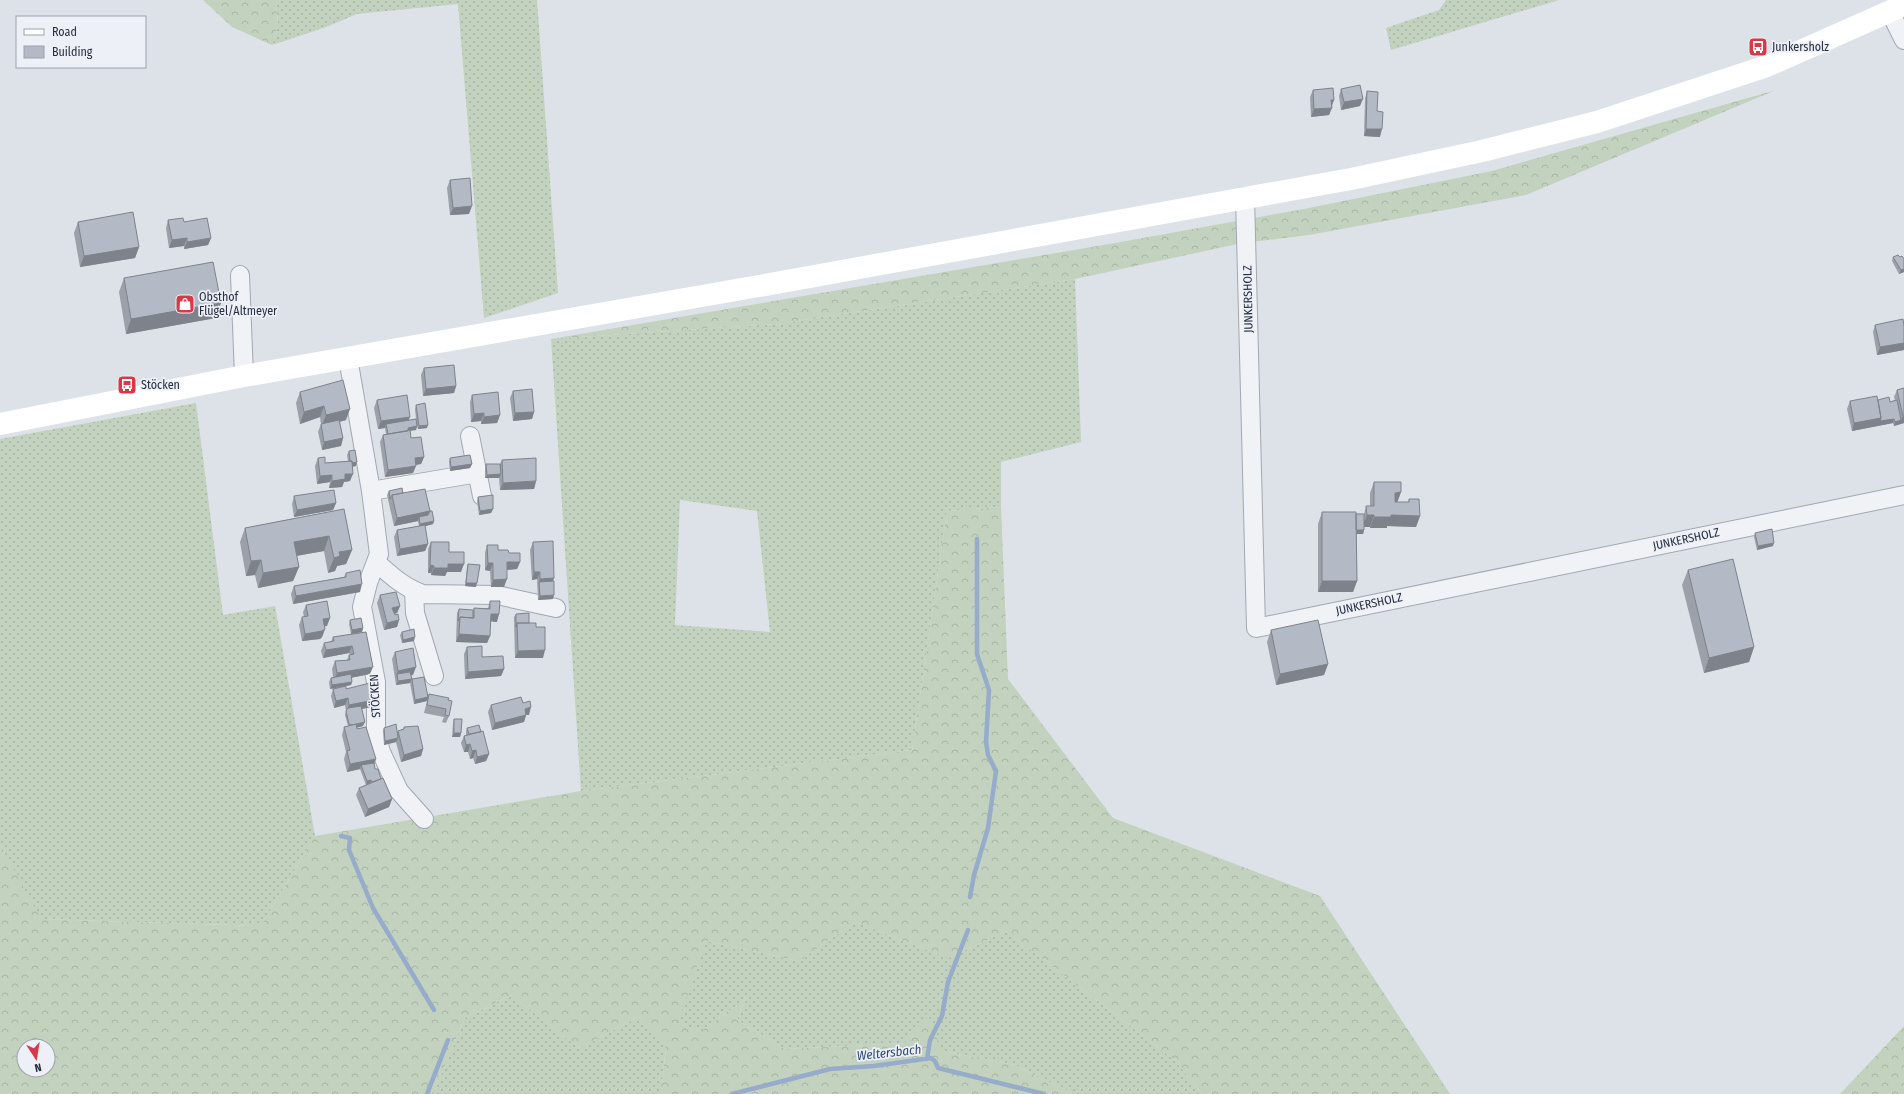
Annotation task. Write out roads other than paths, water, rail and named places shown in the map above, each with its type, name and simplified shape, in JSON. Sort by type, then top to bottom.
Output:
[{"type":"main road","points":[[0,424],[244,376],[759,286],[1351,179],[1429,162],[1597,122],[1767,66],[1897,9]]},
{"type":"street","points":[[1897,9],[1904,40]]},
{"type":"street","name":"JUNKERSHOLZ","points":[[1245,197],[1256,628],[1904,495]]},
{"type":"street","points":[[240,276],[244,376]]},
{"type":"street","name":"STÖCKEN","points":[[348,358],[371,491],[379,554],[368,583],[362,607],[376,682],[376,733],[380,752],[399,791],[424,819]]},
{"type":"street","points":[[470,436],[482,496]]},
{"type":"street","points":[[371,491],[478,473]]},
{"type":"street","points":[[376,562],[397,581],[414,591],[424,594],[497,595],[556,608]]},
{"type":"street","points":[[414,591],[415,613],[434,676]]},
{"type":"waterway","points":[[970,897],[974,875],[988,828],[996,771],[988,755],[986,742],[989,690],[977,654],[977,539]]},
{"type":"waterway","points":[[341,836],[350,838],[349,850],[373,908],[434,1010]]},
{"type":"waterway","points":[[927,1059],[930,1040],[942,1016],[948,982],[968,930]]},
{"type":"waterway","points":[[427,1094],[448,1040]]},
{"type":"waterway","name":"Weltersbach","points":[[732,1094],[830,1069],[874,1066],[931,1058],[935,1061],[938,1068],[1044,1094]]},
{"type":"place","name":"Junkersholz","points":[[1758,47]]},
{"type":"place","name":"Obsthof Flügel/Altmeyer","points":[[185,304]]},
{"type":"place","name":"Stöcken","points":[[127,385]]}]
